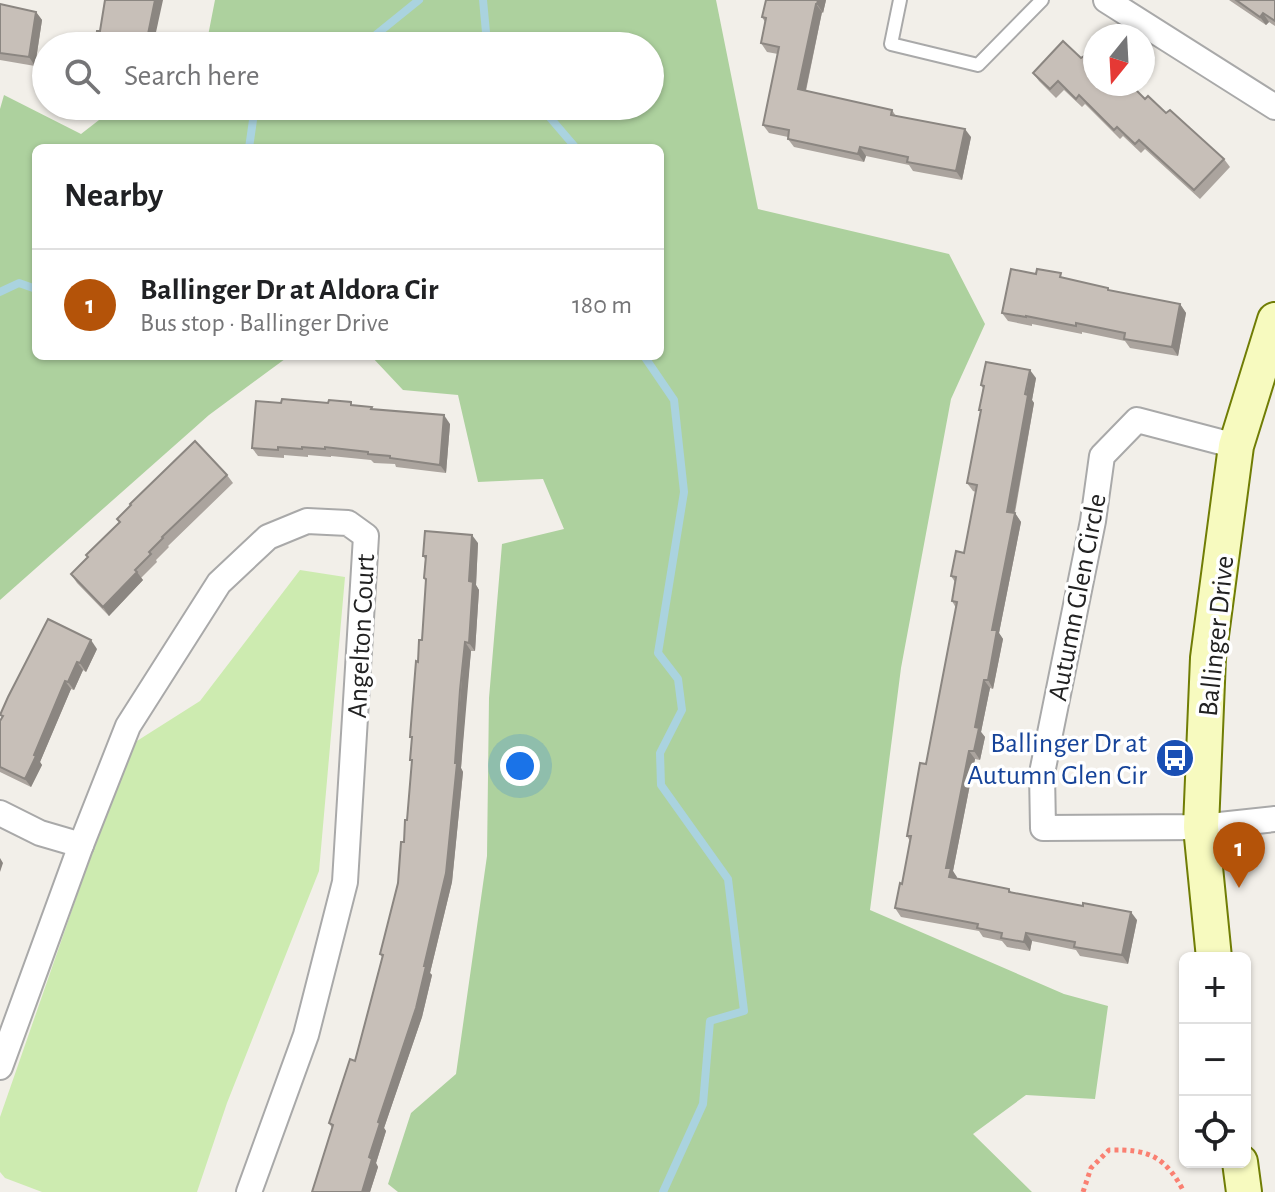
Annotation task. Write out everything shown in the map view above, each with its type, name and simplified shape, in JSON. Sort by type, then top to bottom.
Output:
[{"type":"street","points":[[1106,0],[1275,107]]},
{"type":"street","name":"Ballinger Drive","points":[[1213,952],[1201,827],[1208,658],[1236,446],[1275,320]]},
{"type":"street","name":"Autumn Glen Circle","points":[[1201,827],[1043,828],[1042,773],[1093,521],[1102,456],[1137,420],[1236,446]]},
{"type":"street","name":"Angelton Court","points":[[0,1067],[128,726],[219,583],[268,537],[307,521],[348,523],[366,536],[345,882],[306,1035],[249,1192]]},
{"type":"street","points":[[0,813],[40,833],[81,845]]},
{"type":"street","points":[[1201,827],[1275,819]]},
{"type":"street","points":[[1241,1168],[1244,1192]]},
{"type":"lane","points":[[900,0],[891,44],[978,65],[1042,0]]},
{"type":"path","points":[[1083,1192],[1091,1168],[1109,1150],[1132,1149],[1158,1158],[1174,1173],[1184,1192]]},
{"type":"green space","points":[[215,0],[716,0],[758,209],[949,254],[985,324],[951,399],[901,668],[870,910],[1064,994],[1108,1006],[1095,1099],[1026,1095],[973,1134],[1032,1192],[398,1192],[388,1184],[411,1113],[456,1074],[487,856],[489,698],[502,544],[564,529],[543,479],[478,482],[458,395],[403,390],[375,360],[664,360],[664,144],[32,144],[32,360],[284,360],[209,415],[0,600],[0,109],[4,95],[32,109],[32,120],[53,120],[81,134],[99,120],[664,120],[664,32],[209,32]]},
{"type":"green space","points":[[300,570],[345,577],[319,871],[227,1103],[197,1192],[42,1192],[5,1178],[0,1172],[0,1117],[129,746],[200,701]]},
{"type":"building","points":[[105,0],[155,0],[148,32],[97,32],[100,31]]},
{"type":"building","points":[[766,0],[818,0],[798,89],[892,110],[891,115],[965,129],[956,171],[907,162],[908,157],[860,147],[858,154],[788,139],[789,130],[763,125],[779,47],[761,43]]},
{"type":"building","points":[[1236,0],[1275,0],[1275,21],[1263,13],[1260,17]]},
{"type":"building","points":[[0,4],[36,12],[29,57],[0,53]]},
{"type":"building","points":[[1063,41],[1083,57],[1083,96],[1142,96],[1145,99],[1148,96],[1166,113],[1170,110],[1224,159],[1194,190],[1139,140],[1135,144],[1117,127],[1114,130],[1079,95],[1076,99],[1058,81],[1050,89],[1033,73]]},
{"type":"building","points":[[1011,269],[1036,274],[1037,269],[1061,273],[1060,277],[1108,290],[1180,304],[1172,347],[1124,339],[1125,333],[1076,323],[1076,326],[1002,313]]},
{"type":"building","points":[[986,362],[1030,370],[1007,512],[1015,513],[992,630],[997,630],[975,727],[979,728],[974,751],[969,751],[946,868],[951,868],[949,877],[1009,889],[1009,892],[1131,912],[1122,955],[1074,947],[1075,942],[1026,933],[1024,942],[1001,938],[1002,933],[977,928],[978,924],[895,908],[911,836],[907,836],[920,763],[926,764],[957,602],[952,601],[956,577],[951,576],[956,551],[964,553],[977,485],[967,483],[981,410],[984,386],[981,385]]},
{"type":"building","points":[[282,399],[351,402],[351,405],[371,409],[444,415],[440,465],[325,447],[252,448],[256,401],[281,403]]},
{"type":"building","points":[[195,441],[227,475],[162,537],[135,570],[137,572],[103,607],[71,574],[120,522],[117,519],[130,504]]},
{"type":"building","points":[[425,531],[472,535],[469,643],[465,642],[460,690],[457,763],[446,873],[416,1008],[378,1122],[362,1192],[312,1192],[333,1125],[329,1123],[350,1059],[355,1061],[398,883],[412,760],[410,737],[416,661],[419,640],[422,640]]},
{"type":"building","points":[[48,619],[91,640],[68,682],[65,681],[25,779],[0,767],[0,721],[3,716],[0,715]]},
{"type":"waterway","points":[[379,32],[419,0]]},
{"type":"waterway","points":[[483,0],[486,32]]},
{"type":"waterway","points":[[250,144],[253,120]]},
{"type":"waterway","points":[[552,120],[573,144]]},
{"type":"waterway","points":[[0,292],[19,283],[32,288]]},
{"type":"waterway","points":[[647,360],[674,400],[684,492],[658,653],[678,679],[682,710],[660,753],[661,785],[728,879],[744,1011],[710,1021],[703,1104],[663,1192]]},
{"type":"place","name":"Ballinger Dr at Autumn Glen Cir","points":[[1175,758]]},
{"type":"place","name":"Ballinger Dr at Aldora Cir","points":[[1239,888]]}]
